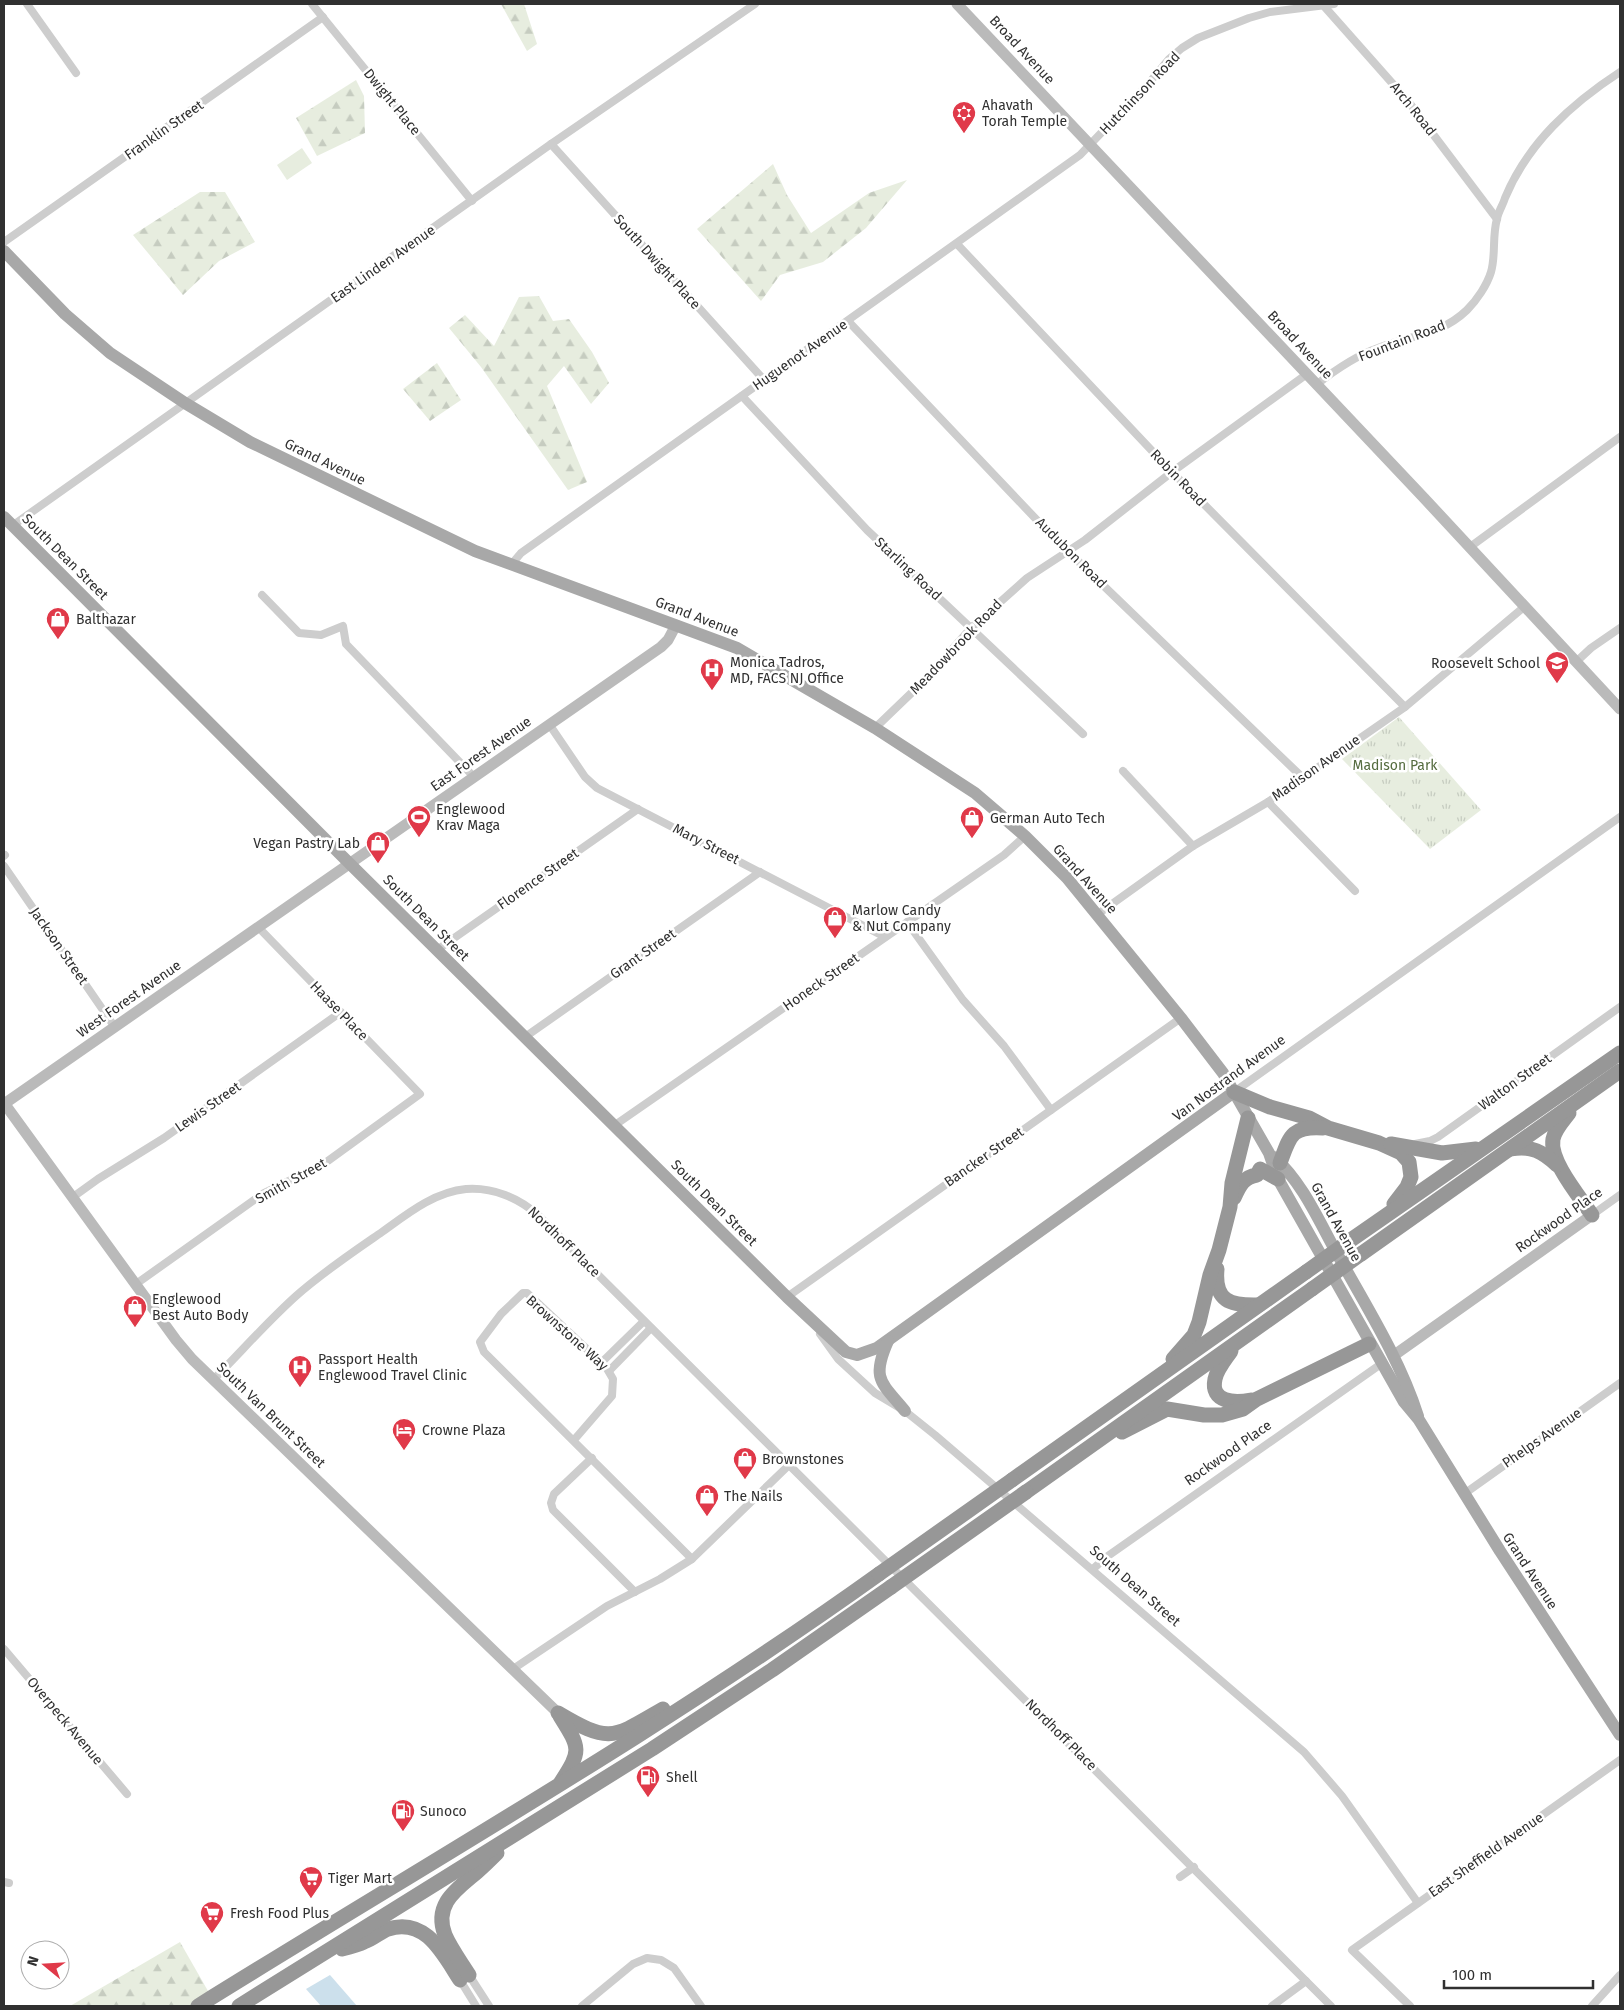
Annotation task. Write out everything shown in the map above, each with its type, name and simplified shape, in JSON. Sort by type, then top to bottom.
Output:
[{"type":"highway","points":[[198,2006],[559,1786],[706,1692],[879,1574],[1620,1052]]},
{"type":"highway","points":[[239,2006],[712,1710],[1026,1492],[1620,1071]]},
{"type":"highway","points":[[1234,1092],[1270,1107],[1309,1118],[1328,1128],[1379,1143],[1401,1153],[1407,1158],[1411,1165],[1412,1174],[1407,1187],[1382,1218]]},
{"type":"highway","points":[[1577,1102],[1557,1130],[1553,1140],[1554,1152],[1562,1170],[1592,1215]]},
{"type":"highway","points":[[1248,1118],[1232,1183],[1230,1207],[1220,1250],[1216,1281],[1222,1295],[1228,1302],[1238,1305],[1259,1305]]},
{"type":"highway","points":[[1274,1158],[1295,1132],[1305,1127],[1328,1128]]},
{"type":"highway","points":[[1379,1143],[1405,1145],[1442,1153],[1455,1153],[1482,1148]]},
{"type":"highway","points":[[1511,1149],[1525,1147],[1537,1150],[1547,1156],[1562,1170]]},
{"type":"highway","points":[[1230,1207],[1242,1183],[1248,1178],[1257,1175],[1260,1169],[1278,1179]]},
{"type":"highway","points":[[1159,1376],[1190,1340],[1197,1328],[1210,1275],[1220,1250]]},
{"type":"highway","points":[[1236,1343],[1216,1373],[1215,1389],[1221,1397],[1229,1402],[1239,1403],[1257,1399]]},
{"type":"highway","points":[[1087,1448],[1168,1410],[1204,1415],[1222,1415],[1243,1409],[1257,1399],[1370,1344]]},
{"type":"highway","points":[[558,1713],[593,1732],[616,1734],[666,1707],[706,1692]]},
{"type":"highway","points":[[558,1713],[574,1740],[577,1749],[573,1762],[559,1786]]},
{"type":"highway","points":[[464,1978],[445,1936],[442,1921],[444,1907],[456,1888],[476,1873],[522,1830]]},
{"type":"highway","points":[[321,1956],[364,1943],[389,1929],[412,1928],[427,1936],[436,1944],[464,1978]]},
{"type":"main road","name":"Grand Avenue","points":[[4,251],[52,302],[99,344],[130,367],[234,433],[466,547],[724,643],[753,656],[874,728],[975,793],[1025,836],[1061,872],[1098,914],[1223,1074],[1274,1158],[1290,1172],[1302,1191],[1393,1356],[1411,1394],[1419,1420]]},
{"type":"main road","name":"South Dean Street","points":[[8,522],[349,864],[787,1297],[840,1348],[852,1354]]},
{"type":"main road","name":"Van Nostrand Avenue","points":[[852,1354],[870,1352],[889,1339],[1234,1092]]},
{"type":"main road","name":"Grand Avenue","points":[[1274,1158],[1278,1179],[1381,1364],[1404,1402],[1419,1420],[1464,1494],[1620,1735]]},
{"type":"main road","points":[[889,1339],[879,1362],[880,1375],[885,1387],[905,1411]]},
{"type":"street","points":[[27,4],[76,73]]},
{"type":"street","name":"Dwight Place","points":[[312,4],[472,201]]},
{"type":"street","name":"East Linden Avenue","points":[[8,522],[185,403],[551,144],[755,4]]},
{"type":"street","name":"Broad Avenue","points":[[957,4],[1620,708]]},
{"type":"street","name":"Hutchinson Road","points":[[1090,144],[1169,59],[1198,38],[1216,29],[1270,12],[1334,4]]},
{"type":"street","name":"Arch Road","points":[[1323,5],[1408,101],[1496,219]]},
{"type":"street","name":"Franklin Street","points":[[4,242],[323,17]]},
{"type":"street","name":"Fountain Road","points":[[1316,384],[1359,356],[1384,345],[1438,330],[1467,310],[1478,297],[1491,272],[1496,219],[1511,182],[1537,142],[1593,90],[1620,72]]},
{"type":"street","name":"South Dwight Place","points":[[551,144],[764,380]]},
{"type":"street","name":"Huguenot Avenue","points":[[511,565],[521,553],[956,244],[1080,154],[1090,144]]},
{"type":"street","name":"Robin Road","points":[[956,244],[1172,472],[1405,707]]},
{"type":"street","name":"Audubon Road","points":[[848,321],[1068,551],[1303,778]]},
{"type":"street","name":"Meadowbrook Road","points":[[874,728],[927,678],[971,628],[1027,578],[1068,551],[1172,472],[1307,374]]},
{"type":"street","name":"Starling Road","points":[[742,396],[867,530],[1083,734]]},
{"type":"street","points":[[1470,547],[1620,437]]},
{"type":"street","points":[[262,595],[299,633],[321,634],[343,626],[346,644],[474,776]]},
{"type":"street","name":"Madison Avenue","points":[[1098,914],[1193,846],[1268,802],[1405,707],[1524,607]]},
{"type":"street","name":"East Forest Avenue","points":[[271,918],[661,647],[668,640],[676,625]]},
{"type":"street","points":[[1576,662],[1591,648],[1620,628]]},
{"type":"street","name":"Mary Street","points":[[549,724],[588,781],[597,788],[885,937]]},
{"type":"street","points":[[1124,771],[1193,846]]},
{"type":"street","points":[[1268,802],[1355,891]]},
{"type":"street","name":"Florence Street","points":[[437,950],[638,809]]},
{"type":"street","name":"Van Nostrand Avenue","points":[[1234,1092],[1620,817]]},
{"type":"street","name":"Honeck Street","points":[[614,1125],[1004,855],[1025,836]]},
{"type":"street","name":"Jackson Street","points":[[4,866],[114,1026]]},
{"type":"street","name":"Grant Street","points":[[525,1037],[760,872]]},
{"type":"street","name":"West Forest Avenue","points":[[4,1103],[271,918]]},
{"type":"street","points":[[907,922],[963,1000],[1008,1050],[1051,1110]]},
{"type":"street","name":"Haase Place","points":[[258,927],[420,1094]]},
{"type":"street","name":"Walton Street","points":[[1405,1145],[1438,1138],[1620,1007]]},
{"type":"street","name":"Lewis Street","points":[[73,1197],[98,1179],[164,1138],[341,1012]]},
{"type":"street","name":"Bancker Street","points":[[787,1297],[1181,1018]]},
{"type":"street","name":"Smith Street","points":[[136,1284],[264,1193],[325,1163],[420,1094]]},
{"type":"street","name":"South Van Brunt Street","points":[[4,1103],[176,1340],[214,1380],[558,1713]]},
{"type":"street","name":"Nordhoff Place","points":[[214,1380],[289,1302],[324,1272],[415,1208],[448,1193],[465,1189],[500,1193],[532,1210],[1194,1867],[1331,2006]]},
{"type":"street","name":"Rockwood Place","points":[[1393,1356],[1620,1195]]},
{"type":"street","name":"Brownstone Way","points":[[574,1440],[612,1396],[613,1379],[602,1363],[527,1293],[523,1294],[501,1314],[480,1342],[484,1352],[692,1559]]},
{"type":"street","name":"South Dean Street","points":[[808,1317],[838,1358],[875,1393],[905,1411],[1304,1752],[1342,1796],[1418,1903]]},
{"type":"street","points":[[602,1363],[644,1321]]},
{"type":"street","points":[[609,1371],[651,1328]]},
{"type":"street","name":"Rockwood Place","points":[[1092,1569],[1381,1364]]},
{"type":"street","name":"Phelps Avenue","points":[[1464,1494],[1620,1383]]},
{"type":"street","points":[[592,1458],[554,1494],[551,1503],[553,1510],[635,1592]]},
{"type":"street","points":[[513,1669],[607,1606],[673,1572],[692,1559],[788,1466]]},
{"type":"street","name":"Overpeck Avenue","points":[[4,1649],[127,1794]]},
{"type":"street","name":"East Sheffield Avenue","points":[[1410,2006],[1352,1950],[1620,1760]]},
{"type":"street","points":[[1180,1877],[1194,1867]]},
{"type":"street","points":[[582,2006],[633,1964],[647,1958],[661,1960],[671,1965],[700,2006]]},
{"type":"street","points":[[1592,2006],[1620,1975]]},
{"type":"street","points":[[464,1978],[476,2006]]},
{"type":"street","points":[[464,1978],[489,2006]]},
{"type":"street","points":[[1272,2006],[1306,1981]]},
{"type":"green space","points":[[501,4],[524,4],[537,44],[527,51]]},
{"type":"green space","points":[[356,80],[364,96],[365,133],[317,156],[296,118]]},
{"type":"green space","points":[[302,148],[312,163],[287,180],[277,165]]},
{"type":"green space","points":[[773,164],[787,195],[811,233],[869,193],[907,180],[866,228],[823,262],[780,275],[761,301],[697,229]]},
{"type":"green space","points":[[200,192],[225,192],[255,242],[219,261],[183,295],[133,235]]},
{"type":"green space","points":[[539,296],[553,321],[569,319],[592,352],[609,383],[591,404],[564,366],[547,386],[587,482],[568,490],[481,367],[449,328],[465,315],[494,346],[519,297]]},
{"type":"green space","points":[[437,363],[461,400],[430,421],[403,389]]},
{"type":"green space","name":"Madison Park","points":[[1399,717],[1481,810],[1430,849],[1342,759]]},
{"type":"green space","points":[[180,1942],[212,1998],[198,2006],[70,2006]]},
{"type":"water","points":[[330,1975],[357,2006],[321,2006],[306,1989]]},
{"type":"place","name":"Ahavath Torah Temple","points":[[964,134]]},
{"type":"place","name":"Balthazar","points":[[58,640]]},
{"type":"place","name":"Roosevelt School","points":[[1557,684]]},
{"type":"place","name":"Monica Tadros, MD, FACS NJ Office","points":[[712,691]]},
{"type":"place","name":"Englewood Krav Maga","points":[[419,838]]},
{"type":"place","name":"German Auto Tech","points":[[972,839]]},
{"type":"place","name":"Vegan Pastry Lab","points":[[378,864]]},
{"type":"place","name":"Marlow Candy & Nut Company","points":[[835,939]]},
{"type":"place","name":"Englewood Best Auto Body","points":[[135,1328]]},
{"type":"place","name":"Passport Health Englewood Travel Clinic","points":[[300,1388]]},
{"type":"place","name":"Crowne Plaza","points":[[404,1451]]},
{"type":"place","name":"Brownstones","points":[[745,1480]]},
{"type":"place","name":"The Nails","points":[[707,1517]]},
{"type":"place","name":"Shell","points":[[648,1798]]},
{"type":"place","name":"Sunoco","points":[[403,1832]]},
{"type":"place","name":"Tiger Mart","points":[[311,1899]]},
{"type":"place","name":"Fresh Food Plus","points":[[212,1934]]}]
